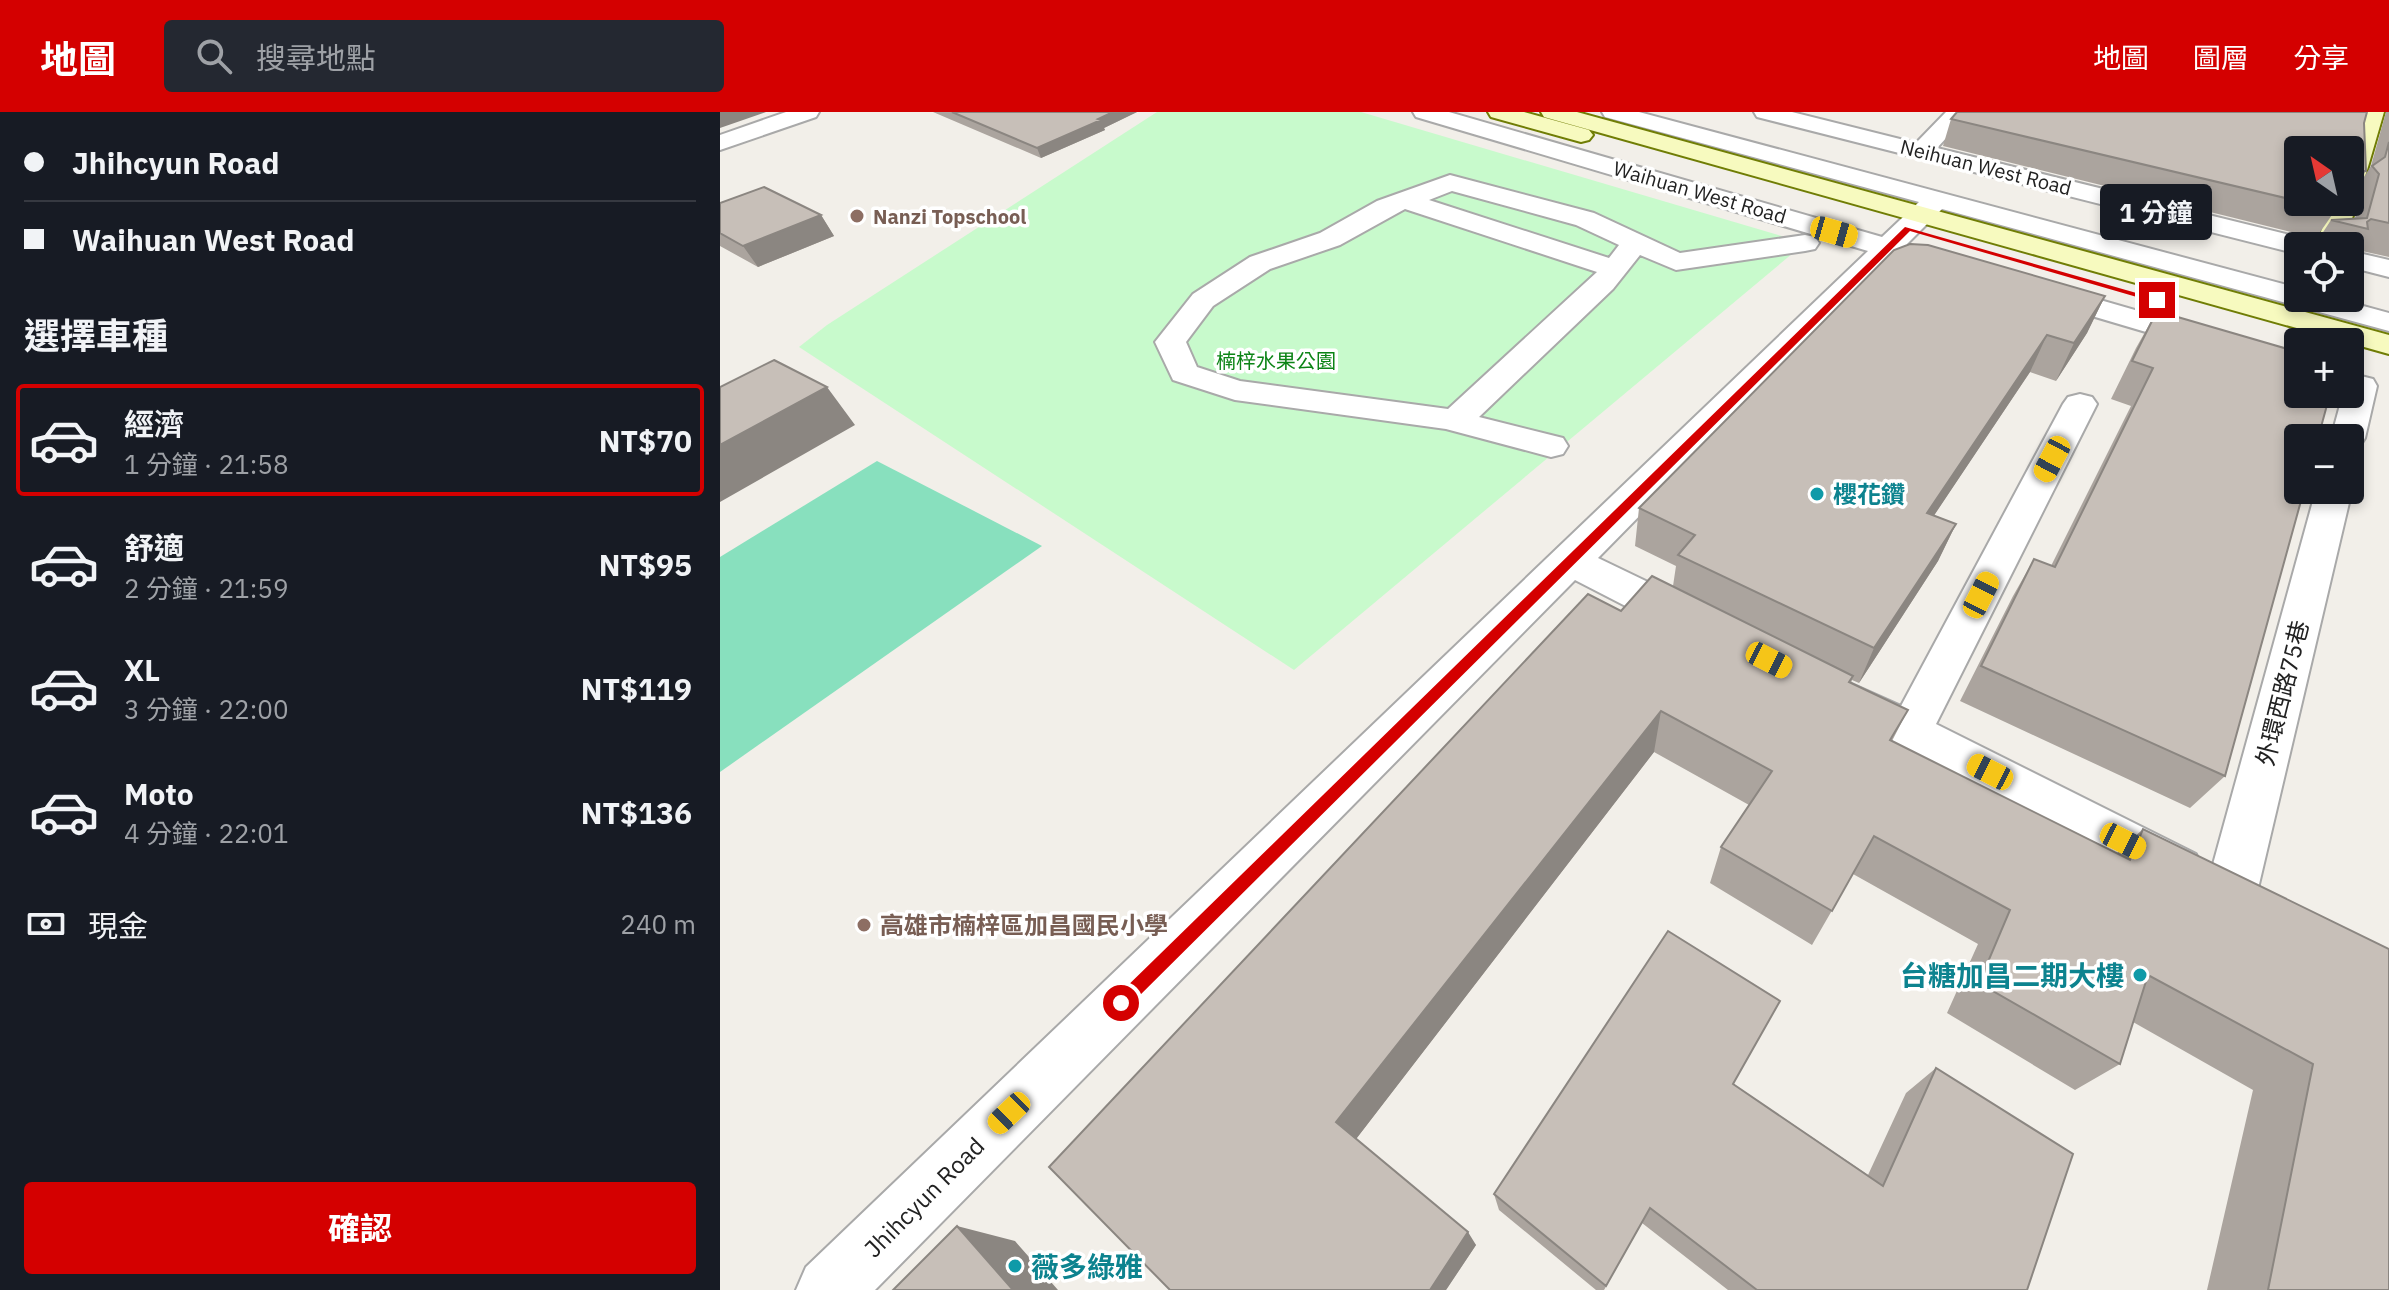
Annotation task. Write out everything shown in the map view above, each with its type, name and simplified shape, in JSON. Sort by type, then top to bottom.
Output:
[{"type":"street","points":[[720,143],[808,112]]},
{"type":"street","name":"Waihuan West Road","points":[[1424,112],[1914,222]]},
{"type":"street","name":"Waihuan West Road","points":[[1499,112],[2298,328]]},
{"type":"street","name":"Waihuan West Road","points":[[1552,112],[1914,222],[2298,328]]},
{"type":"street","name":"Waihuan West Road","points":[[1613,112],[1914,222],[1936,261]]},
{"type":"street","name":"Neihuan West Road","points":[[1765,112],[2284,242]]},
{"type":"street","points":[[1921,151],[1959,112]]},
{"type":"street","points":[[2364,140],[2373,112]]},
{"type":"street","points":[[1551,446],[1455,421],[1235,390],[1184,373],[1170,342],[1203,300],[1260,263],[1330,239],[1386,207],[1450,183],[1585,219],[1676,262],[1805,243]]},
{"type":"street","points":[[1404,200],[1615,269]]},
{"type":"street","name":"Jhihcyun Road","points":[[829,1290],[1914,222]]},
{"type":"street","points":[[1455,421],[1615,269],[1635,243]]},
{"type":"street","points":[[2364,263],[2389,269]]},
{"type":"street","name":"Waihuan West Road","points":[[2012,284],[2296,328]]},
{"type":"street","name":"Waihuan West Road","points":[[2314,328],[2389,322]]},
{"type":"street","name":"Waihuan West Road","points":[[2364,340],[2389,345]]},
{"type":"street","points":[[2364,378],[2389,367]]},
{"type":"street","points":[[1811,681],[1910,731],[2080,404]]},
{"type":"street","name":"外環西路75巷","points":[[1910,731],[2250,907],[2331,504]]},
{"type":"street","points":[[1571,561],[1727,639]]},
{"type":"green space","name":"楠梓水果公園","points":[[1157,112],[1361,112],[1805,243],[1294,670],[799,347],[827,325]]},
{"type":"green space","points":[[877,461],[1042,546],[720,772],[720,557]]},
{"type":"building","points":[[952,112],[1113,112],[1037,148]]},
{"type":"building","points":[[1957,112],[2367,112],[2364,123],[2366,171],[2364,136],[2284,136],[2284,198],[1951,119]]},
{"type":"building","points":[[2389,142],[2389,223],[2371,219],[2367,222],[2368,229],[2331,220],[2367,218],[2379,174],[2372,166],[2385,157]]},
{"type":"building","points":[[764,187],[821,215],[743,246],[720,233],[720,203]]},
{"type":"building","points":[[1910,244],[1928,245],[2105,296],[2074,343],[2047,335],[1927,513],[1956,524],[1874,648],[1678,555],[1695,535],[1639,508],[1894,250]]},
{"type":"building","points":[[2157,311],[2284,348],[2284,408],[2326,408],[2322,424],[2284,424],[2284,504],[2300,504],[2225,776],[1981,666],[2034,559],[2055,567],[2153,368],[2132,361]]},
{"type":"building","points":[[774,360],[827,387],[720,445],[720,387]]},
{"type":"building","name":"台糖加昌二期大樓","points":[[1652,576],[1853,676],[1849,682],[1908,710],[1890,740],[2130,860],[2143,829],[2389,949],[2389,1290],[2268,1290],[2313,1064],[2148,975],[2120,1064],[1979,983],[2010,910],[1874,836],[1832,911],[1721,847],[1772,771],[1661,711],[1336,1122],[1468,1232],[1430,1290],[1170,1290],[1049,1167],[1588,594],[1621,611]]},
{"type":"building","points":[[1668,931],[1780,1001],[1733,1084],[1883,1186],[1936,1068],[2073,1154],[2027,1290],[1757,1290],[1650,1208],[1606,1286],[1494,1194]]},
{"type":"building","points":[[957,1226],[1013,1290],[893,1290]]},
{"type":"place","name":"Nanzi Topschool","points":[[857,216]]},
{"type":"place","name":"櫻花鑽","points":[[1817,494]]},
{"type":"place","name":"高雄市楠梓區加昌國民小學","points":[[864,925]]},
{"type":"place","name":"台糖加昌二期大樓","points":[[2140,975]]},
{"type":"place","name":"薇多綠雅","points":[[1015,1266]]},
{"type":"route","points":[[1121,1003],[1908,228],[2157,300]]}]
